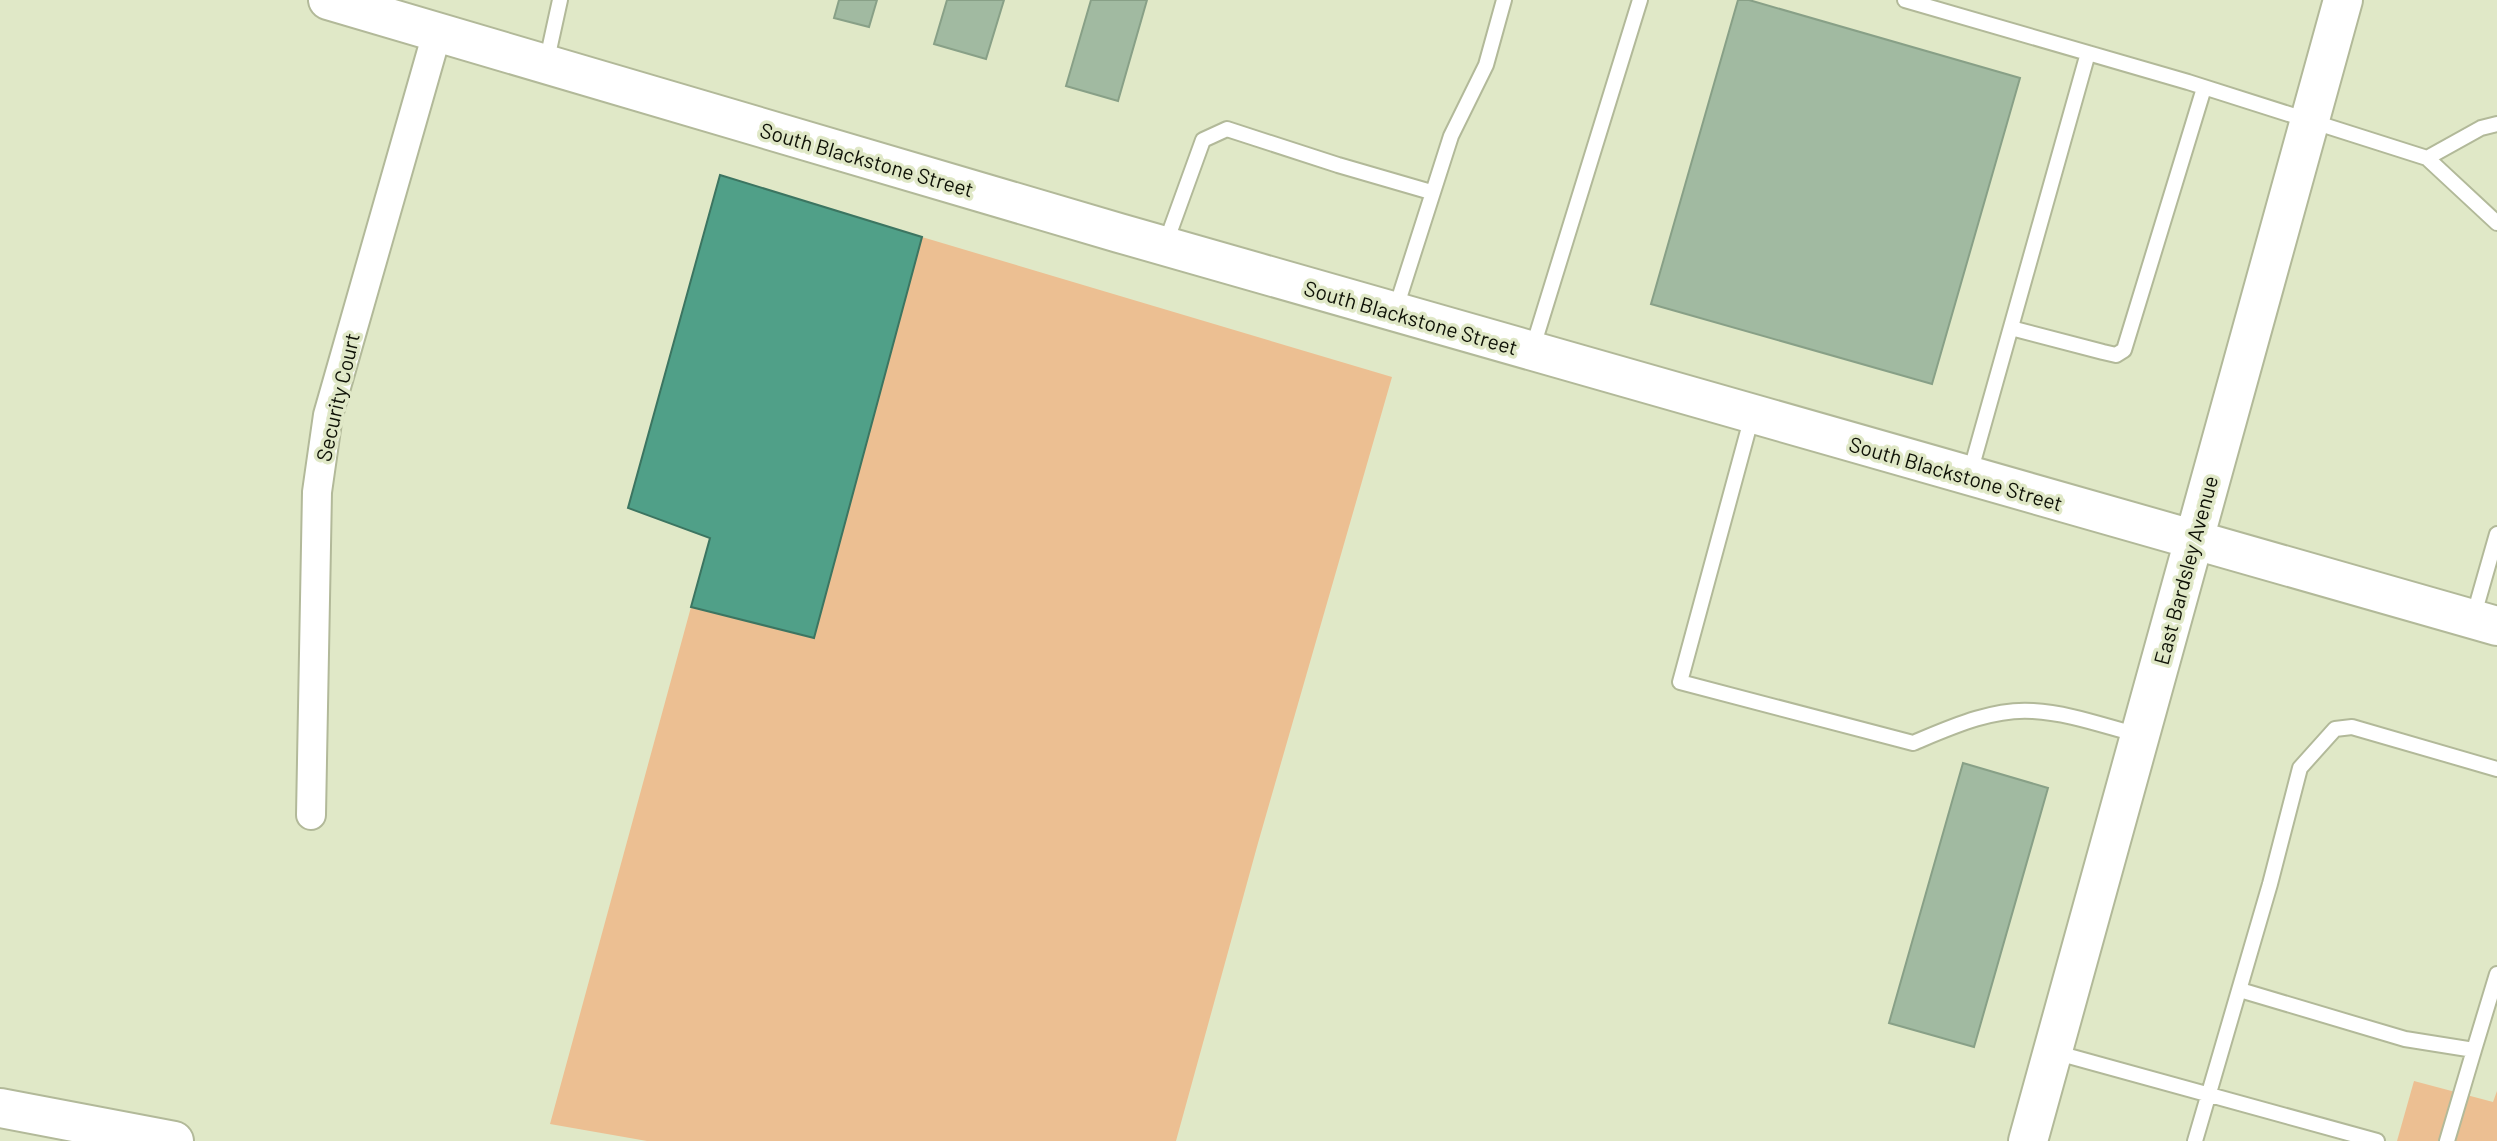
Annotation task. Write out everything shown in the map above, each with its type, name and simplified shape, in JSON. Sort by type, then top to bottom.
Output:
[{"type":"main road","name":"South Blackstone Street","points":[[328,0],[1165,247],[2485,623]]},
{"type":"main road","name":"East Bardsley Avenue","points":[[2028,1141],[2343,0]]},
{"type":"main road","points":[[0,1108],[174,1141]]},
{"type":"street","name":"Security Court","points":[[311,815],[317,492],[328,415],[436,33]]},
{"type":"lane","points":[[546,65],[559,0]]},
{"type":"lane","points":[[1395,313],[1431,192],[1451,136],[1486,65],[1504,0]]},
{"type":"lane","points":[[1532,352],[1640,0]]},
{"type":"lane","points":[[1905,0],[2204,88],[2427,158],[2494,218]]},
{"type":"lane","points":[[1969,476],[2088,53]]},
{"type":"lane","points":[[2011,328],[2116,355],[2123,349],[2204,88]]},
{"type":"lane","points":[[2427,158],[2481,128],[2497,124]]},
{"type":"lane","points":[[1165,247],[1203,140],[1227,129],[1431,192]]},
{"type":"lane","points":[[1752,415],[1680,681],[1913,743],[1948,728],[1996,714],[2030,710],[2140,735]]},
{"type":"lane","points":[[2485,623],[2497,534]]},
{"type":"lane","points":[[2195,1141],[2270,884],[2300,768],[2336,729],[2352,727],[2497,769]]},
{"type":"lane","points":[[2446,1141],[2497,974]]},
{"type":"lane","points":[[2240,989],[2405,1039],[2474,1050]]},
{"type":"lane","points":[[2053,1051],[2377,1141]]},
{"type":"shaded area","points":[[922,237],[1392,377],[1258,843],[1176,1141],[647,1141],[550,1124],[691,607],[814,638]]},
{"type":"shaded area","points":[[2414,1081],[2493,1102],[2497,1091],[2497,1141],[2397,1141]]},
{"type":"water","points":[[720,175],[922,237],[814,638],[691,607],[710,538],[628,508]]},
{"type":"building","points":[[839,0],[877,0],[869,27],[834,18]]},
{"type":"building","points":[[947,0],[1004,0],[986,59],[934,44]]},
{"type":"building","points":[[1091,0],[1147,0],[1118,101],[1066,86]]},
{"type":"building","points":[[1738,0],[1749,0],[2020,78],[1932,384],[1651,304]]},
{"type":"building","points":[[1963,763],[2048,788],[1974,1047],[1889,1023]]}]
